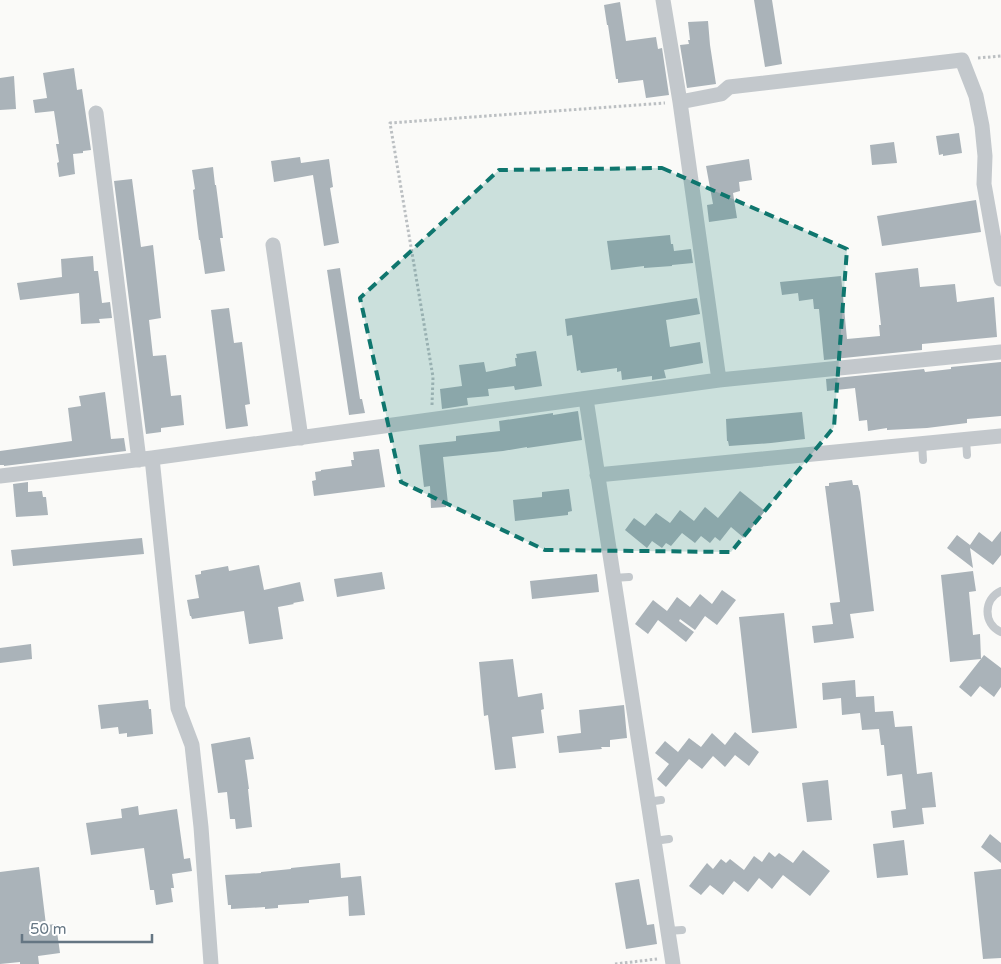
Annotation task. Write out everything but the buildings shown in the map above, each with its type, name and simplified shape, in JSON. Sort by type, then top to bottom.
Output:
[{"type":"street","points":[[663,0],[680,102],[719,380]]},
{"type":"street","points":[[680,102],[721,94],[729,87],[962,60],[976,96],[982,126],[985,156],[984,184],[1001,279]]},
{"type":"street","points":[[96,114],[146,459],[178,708],[192,745],[201,828],[211,964]]},
{"type":"street","points":[[273,245],[301,438]]},
{"type":"street","points":[[0,476],[146,459],[719,380],[1001,352]]},
{"type":"street","points":[[586,399],[597,475],[621,578],[675,931],[672,960]]},
{"type":"street","points":[[597,475],[1001,436]]},
{"type":"lane","points":[[966,439],[967,455]]},
{"type":"lane","points":[[922,443],[923,460]]},
{"type":"lane","points":[[1001,591],[992,596],[987,608],[987,615],[992,626],[1001,632]]},
{"type":"path","points":[[962,60],[1001,56]]},
{"type":"path","points":[[432,420],[433,377],[390,122],[680,102]]},
{"type":"path","points":[[615,964],[672,960]]},
{"type":"highlighted area","points":[[662,168],[847,249],[834,427],[731,552],[545,550],[401,482],[360,298],[499,170]]}]
